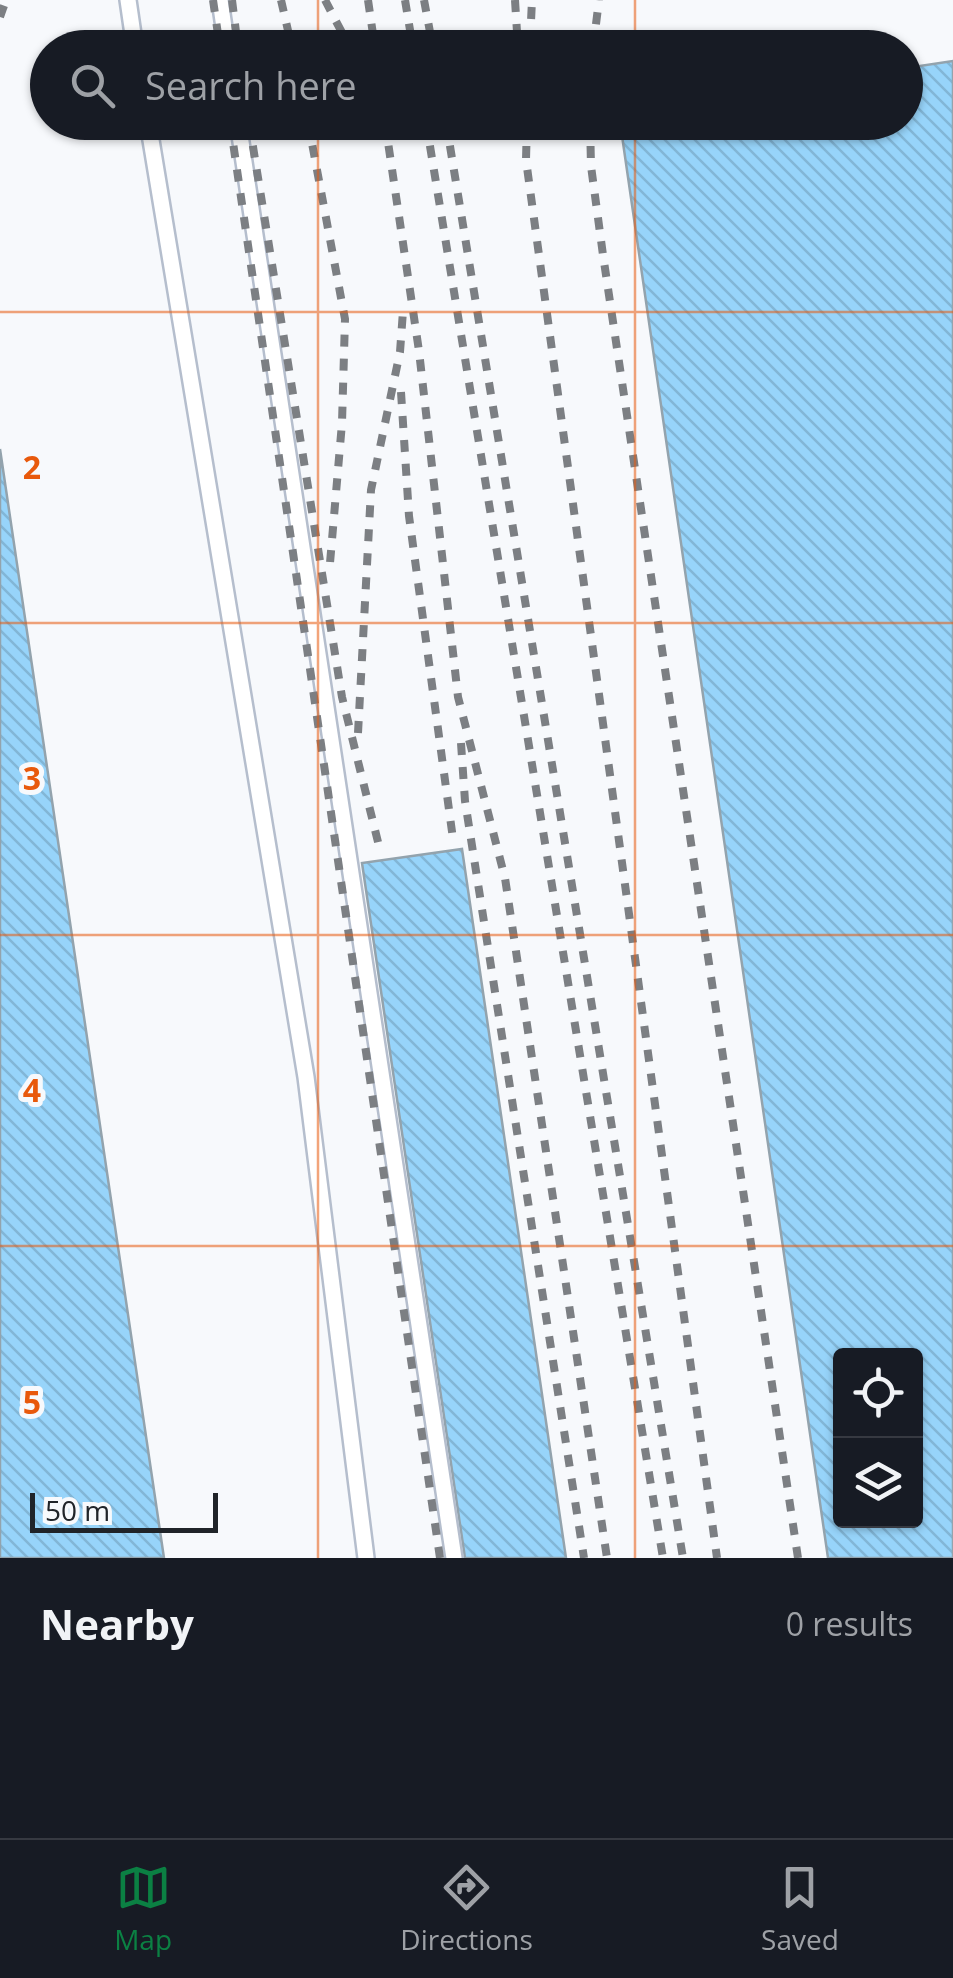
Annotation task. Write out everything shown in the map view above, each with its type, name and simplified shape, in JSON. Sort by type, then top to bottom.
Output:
[{"type":"lane","points":[[128,0],[133,30]]},
{"type":"lane","points":[[220,0],[225,30]]},
{"type":"lane","points":[[151,140],[306,1077],[366,1558]]},
{"type":"lane","points":[[241,140],[454,1558]]},
{"type":"building","points":[[953,61],[953,1558],[828,1558],[623,140],[923,140],[923,65]]},
{"type":"building","points":[[0,449],[164,1558],[0,1558]]},
{"type":"building","points":[[462,849],[566,1558],[465,1558],[362,863]]},
{"type":"railway","points":[[0,17],[6,0]]},
{"type":"railway","points":[[213,0],[217,30]]},
{"type":"railway","points":[[232,0],[236,30]]},
{"type":"railway","points":[[281,0],[288,30]]},
{"type":"railway","points":[[325,0],[341,30]]},
{"type":"railway","points":[[368,0],[372,30]]},
{"type":"railway","points":[[405,0],[410,30]]},
{"type":"railway","points":[[424,0],[430,30]]},
{"type":"railway","points":[[515,0],[517,30]]},
{"type":"railway","points":[[531,30],[532,0]]},
{"type":"railway","points":[[595,30],[599,0]]},
{"type":"railway","points":[[233,140],[440,1558]]},
{"type":"railway","points":[[252,140],[342,697],[379,846]]},
{"type":"railway","points":[[311,140],[345,319],[342,423],[330,563]]},
{"type":"railway","points":[[388,140],[419,351],[458,697],[505,878],[607,1558]]},
{"type":"railway","points":[[429,140],[663,1558]]},
{"type":"railway","points":[[449,140],[683,1558]]},
{"type":"railway","points":[[527,140],[526,160],[717,1558]]},
{"type":"railway","points":[[590,140],[603,255],[798,1558]]},
{"type":"railway","points":[[358,733],[371,490],[400,352],[403,311]]},
{"type":"railway","points":[[401,392],[409,516],[453,839]]},
{"type":"railway","points":[[461,743],[465,801],[584,1558]]}]
